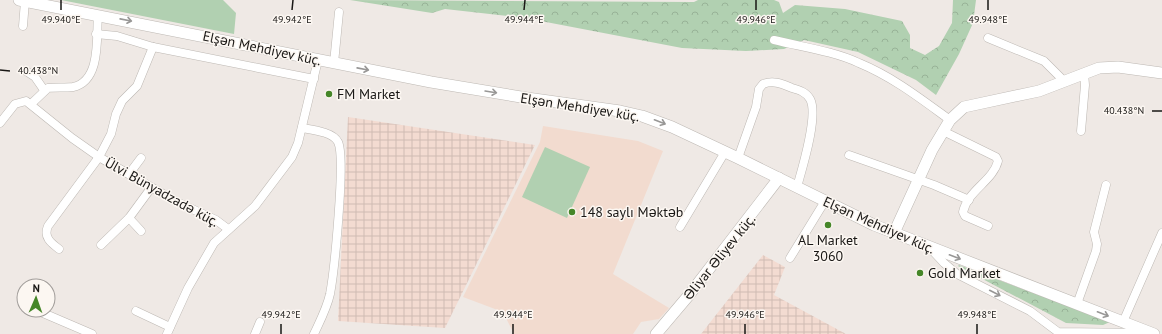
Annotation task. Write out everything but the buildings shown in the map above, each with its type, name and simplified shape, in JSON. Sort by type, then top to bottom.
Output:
[{"type":"main road","name":"Elşən Mehdiyev küç.","points":[[22,1],[98,15],[334,64],[468,88],[635,114],[660,121],[894,233],[1152,333]]},
{"type":"main road","points":[[894,233],[918,179],[950,120],[955,113],[964,107],[1039,90],[1084,72],[1108,67],[1162,73]]},
{"type":"main road","name":"Əliyar Əliyev küç.","points":[[656,334],[779,178]]},
{"type":"street","points":[[22,1],[23,26]]},
{"type":"street","points":[[334,64],[339,12]]},
{"type":"street","points":[[0,123],[15,104],[22,100],[26,100],[31,104],[44,90],[48,88],[73,87],[84,81],[90,74],[96,56],[98,15]]},
{"type":"street","points":[[96,34],[117,36],[153,47],[314,79]]},
{"type":"street","points":[[988,38],[1044,61],[1064,81]]},
{"type":"street","points":[[774,40],[839,55],[860,63],[903,86],[950,120]]},
{"type":"street","points":[[59,249],[49,241],[46,236],[48,226],[99,157],[111,134],[116,114],[122,101],[137,86],[153,47]]},
{"type":"street","name":"Ülvi Bünyadzadə küç.","points":[[31,104],[72,138],[99,157],[151,188],[216,220],[228,229],[255,206],[285,167],[298,143],[318,60]]},
{"type":"street","points":[[26,71],[35,77],[44,90]]},
{"type":"street","points":[[1081,131],[1085,85],[1084,72]]},
{"type":"street","points":[[738,158],[756,108],[759,89],[763,84],[776,82],[804,92],[810,100],[813,110],[806,154],[796,187]]},
{"type":"street","points":[[302,128],[335,138],[339,143],[341,154],[338,217],[331,284],[329,296],[314,334]]},
{"type":"street","points":[[944,131],[996,156],[998,161],[992,175],[980,185],[969,200],[964,212],[965,216],[988,226]]},
{"type":"street","points":[[680,227],[725,152]]},
{"type":"street","points":[[849,155],[918,179],[969,200]]},
{"type":"street","points":[[129,174],[141,158]]},
{"type":"street","points":[[1077,304],[1096,251],[1097,244],[1094,232],[1106,185]]},
{"type":"street","points":[[101,245],[129,218],[151,188]]},
{"type":"street","points":[[790,258],[825,201]]},
{"type":"street","points":[[129,218],[141,231]]},
{"type":"street","points":[[136,311],[168,330],[209,251],[220,236],[228,229]]},
{"type":"street","points":[[1123,322],[1162,232]]},
{"type":"street","points":[[930,247],[944,264],[957,274],[1030,311],[1058,333],[1152,333]]},
{"type":"street","points":[[55,318],[92,334]]},
{"type":"street","points":[[255,334],[260,322]]},
{"type":"shaded area","points":[[348,117],[535,145],[445,328],[338,321]]},
{"type":"shaded area","name":"148 saylı Məktəb","points":[[543,126],[638,141],[663,151],[613,274],[669,308],[659,319],[641,322],[633,334],[514,334],[503,312],[463,297],[540,142]]},
{"type":"shaded area","points":[[763,255],[785,267],[774,295],[846,334],[701,334]]},
{"type":"green space","points":[[61,0],[223,0],[236,13],[234,34]]},
{"type":"green space","points":[[350,0],[694,2],[698,0],[774,0],[779,2],[783,13],[795,5],[845,9],[902,21],[910,35],[910,48],[925,55],[939,46],[952,23],[953,0],[976,0],[973,23],[959,54],[936,95],[916,80],[858,52],[804,40],[784,49],[746,51],[682,48],[525,18],[445,9],[432,13]]},
{"type":"green space","points":[[545,147],[590,167],[567,218],[522,197]]},
{"type":"green space","points":[[959,265],[1110,322],[1103,325],[1066,323],[958,266]]},
{"type":"place","name":"FM Market","points":[[329,94]]},
{"type":"place","name":"148 saylı Məktəb","points":[[572,212]]},
{"type":"place","name":"AL Market 3060","points":[[828,225]]},
{"type":"place","name":"Gold Market","points":[[920,273]]}]
